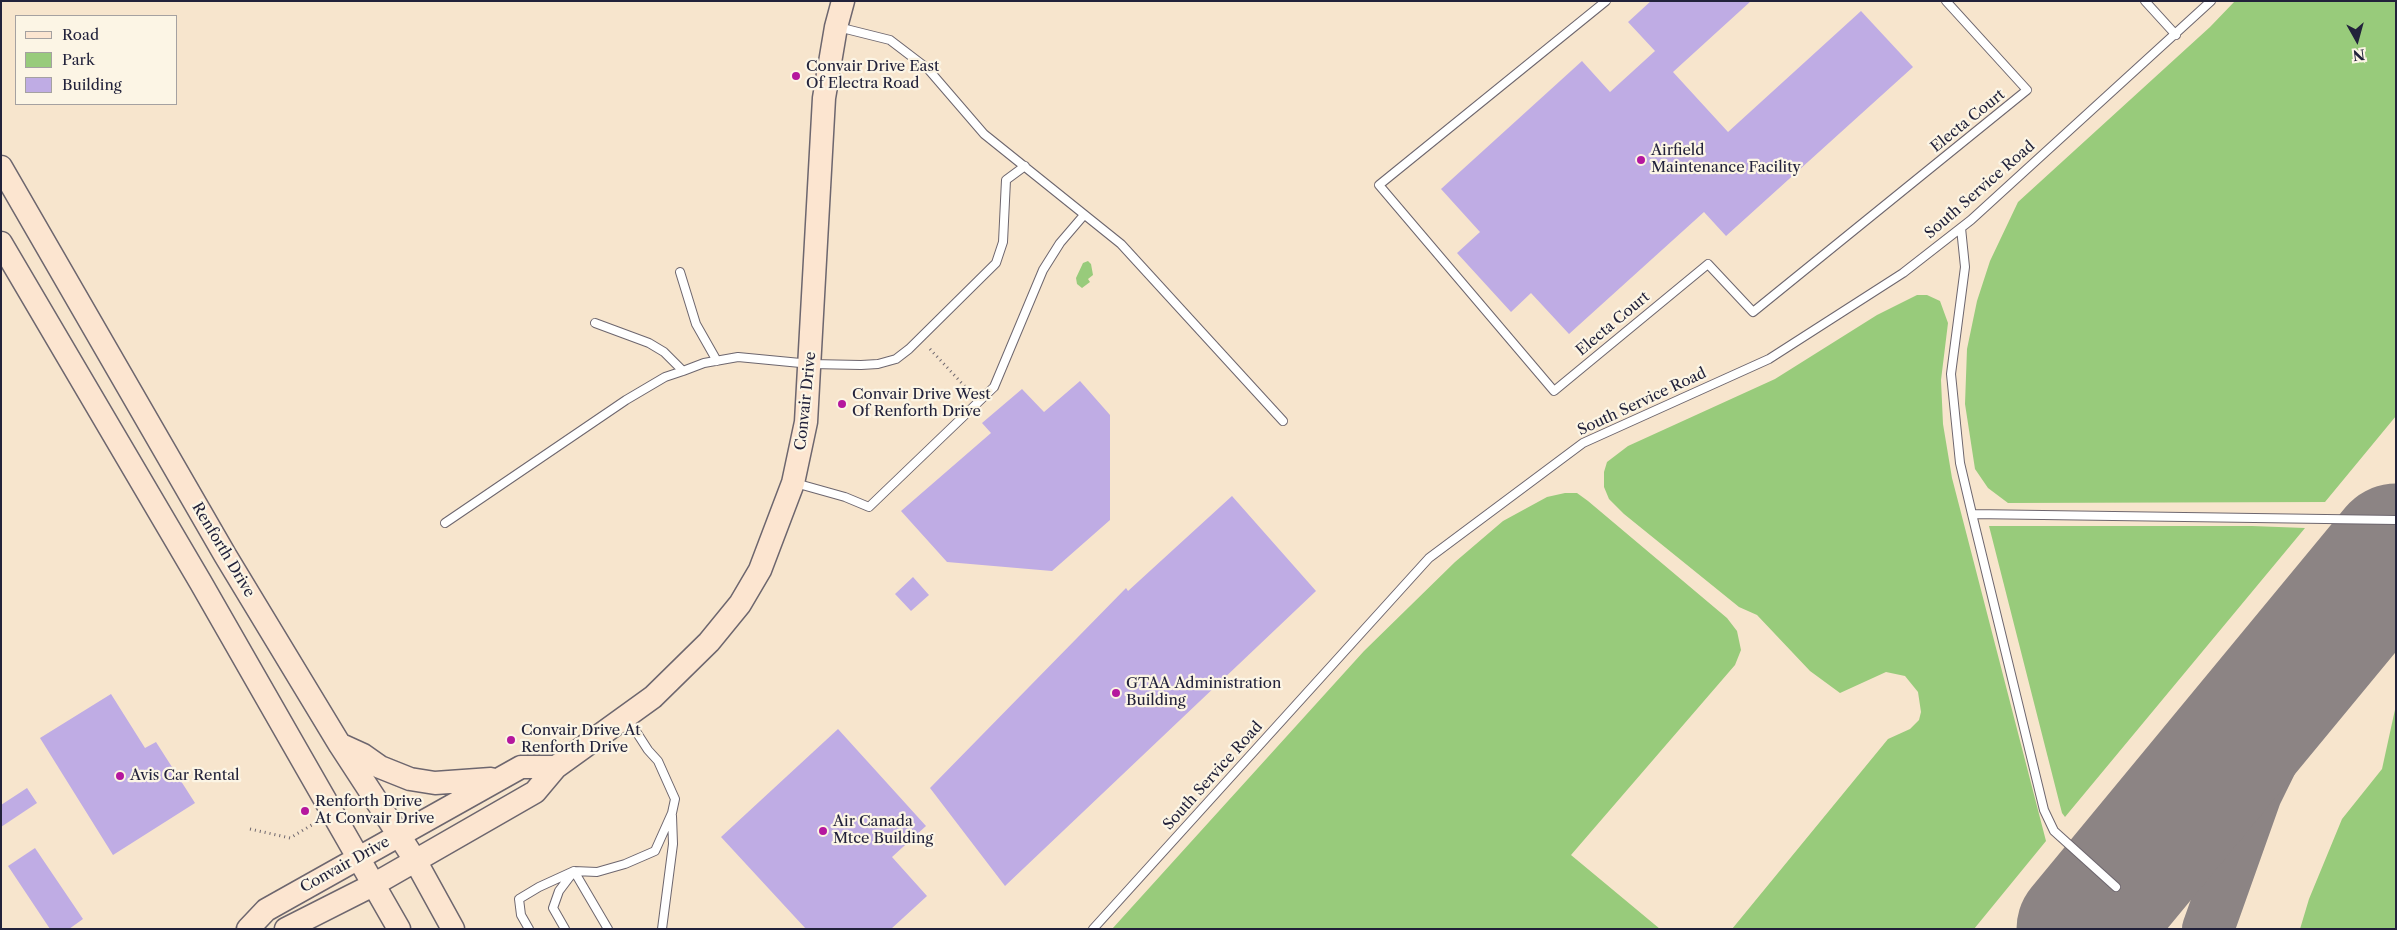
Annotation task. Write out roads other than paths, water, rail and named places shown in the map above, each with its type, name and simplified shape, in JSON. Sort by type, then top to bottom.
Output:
[{"type":"main road","name":"Convair Drive","points":[[286,929],[373,886],[415,860],[536,792],[556,767],[652,696],[709,642],[740,604],[760,570],[793,483],[806,422],[811,364],[819,161],[824,98],[836,26],[843,1]]},
{"type":"main road","name":"Renforth Drive","points":[[1,167],[220,547],[340,745],[415,860],[453,929]]},
{"type":"main road","points":[[1,244],[201,583],[399,929]]},
{"type":"main road","points":[[340,745],[363,755],[380,767],[410,779],[435,783],[500,778]]},
{"type":"main road","name":"Convair Drive","points":[[248,929],[266,910],[500,778],[521,767],[556,767]]},
{"type":"lane","name":"Electa Court","points":[[1606,1],[1379,185],[1554,391],[1708,264],[1753,312],[2027,90],[1946,1]]},
{"type":"lane","points":[[2145,1],[2176,35]]},
{"type":"lane","name":"South Service Road","points":[[1093,929],[1429,558],[1583,443],[1769,359],[1903,273],[1961,228],[2176,35],[2211,1]]},
{"type":"lane","points":[[836,26],[890,40],[928,70],[984,134],[1121,244],[1284,421]]},
{"type":"lane","points":[[445,523],[626,400],[665,377],[683,370],[738,357],[811,364],[878,364],[896,359],[909,349],[996,263],[1003,242],[1006,180],[1025,166]]},
{"type":"lane","points":[[793,483],[845,497],[869,507],[994,387],[1043,270],[1060,244],[1084,215]]},
{"type":"lane","points":[[1961,228],[1965,267],[1951,374],[1960,463],[2044,810],[2054,831],[2116,887]]},
{"type":"lane","points":[[680,272],[696,324],[717,361]]},
{"type":"lane","points":[[595,323],[649,344],[664,352],[683,370]]},
{"type":"lane","points":[[1972,514],[2396,520]]},
{"type":"lane","points":[[529,929],[520,914],[519,899],[539,887],[574,871],[597,872],[625,864],[655,851],[672,813],[675,799],[658,761],[648,750],[626,716]]},
{"type":"lane","points":[[662,929],[673,844],[672,813]]},
{"type":"lane","points":[[565,929],[553,908],[560,891],[574,871]]},
{"type":"lane","points":[[574,871],[608,929]]},
{"type":"place","name":"Convair Drive East Of Electra Road","points":[[796,76]]},
{"type":"place","name":"Airfield Maintenance Facility","points":[[1641,160]]},
{"type":"place","name":"Convair Drive West Of Renforth Drive","points":[[842,404]]},
{"type":"place","name":"GTAA Administration Building","points":[[1116,693]]},
{"type":"place","name":"Convair Drive At Renforth Drive","points":[[511,740]]},
{"type":"place","name":"Avis Car Rental","points":[[120,776]]},
{"type":"place","name":"Renforth Drive At Convair Drive","points":[[305,811]]},
{"type":"place","name":"Air Canada Mtce Building","points":[[823,831]]}]
